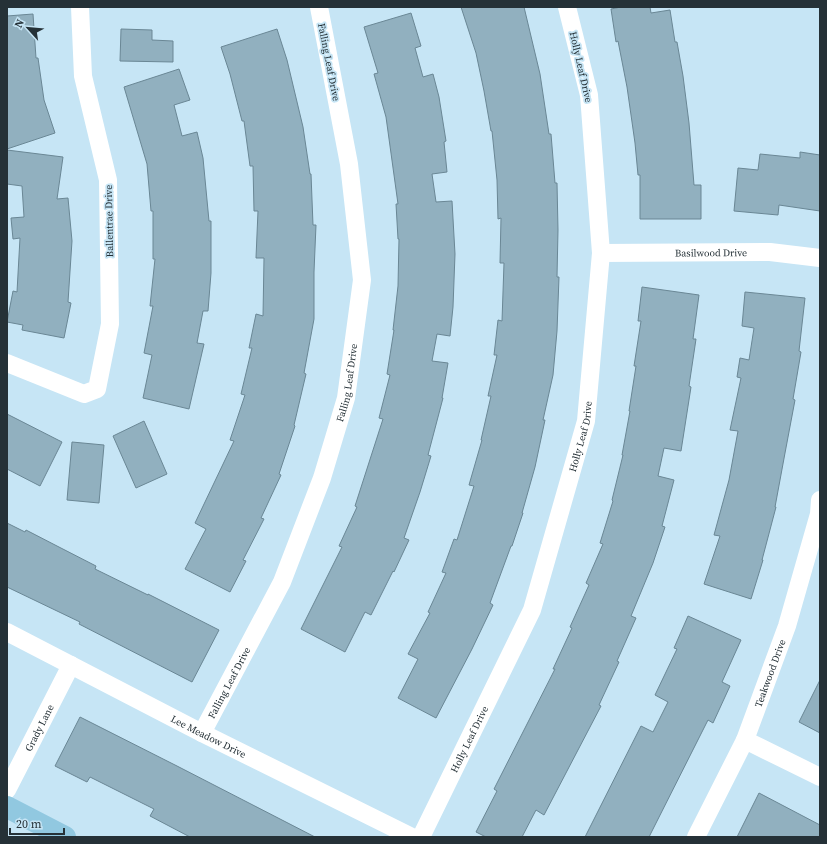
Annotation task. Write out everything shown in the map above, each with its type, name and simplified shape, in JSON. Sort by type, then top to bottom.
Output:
[{"type":"main road","points":[[7,807],[65,837]]},
{"type":"street","name":"Ballentrae Drive","points":[[7,363],[84,394],[97,389],[110,324],[108,180],[83,76],[80,7]]},
{"type":"street","name":"Falling Leaf Drive","points":[[202,732],[282,582],[322,478],[346,398],[362,280],[349,164],[319,7]]},
{"type":"street","name":"Holly Leaf Drive","points":[[421,837],[532,610],[586,421],[601,253],[589,96],[567,7]]},
{"type":"street","name":"Basilwood Drive","points":[[601,253],[770,252],[820,258]]},
{"type":"street","name":"Teakwood Drive","points":[[696,837],[745,740],[787,626],[820,510]]},
{"type":"street","name":"Lee Meadow Drive","points":[[7,632],[412,837]]},
{"type":"street","name":"Grady Lane","points":[[7,790],[71,665]]},
{"type":"street","points":[[745,740],[820,778]]},
{"type":"building","points":[[461,7],[524,7],[540,74],[549,134],[551,134],[555,183],[557,183],[557,277],[559,277],[557,331],[553,375],[535,467],[523,513],[490,603],[493,605],[436,718],[398,698],[418,659],[408,654],[430,613],[428,612],[446,573],[442,572],[454,539],[457,540],[474,486],[469,485],[482,440],[491,396],[488,396],[497,355],[494,355],[498,320],[502,321],[504,263],[500,263],[501,218],[498,219],[497,180],[492,131],[476,53]]},
{"type":"building","points":[[621,7],[650,7],[651,13],[670,10],[675,42],[677,42],[683,76],[689,123],[694,185],[701,185],[701,219],[640,219],[640,175],[638,175],[627,87],[618,41],[616,42],[611,9]]},
{"type":"building","points":[[411,13],[421,46],[415,48],[423,77],[433,74],[439,97],[446,141],[444,142],[447,172],[432,174],[436,202],[452,201],[455,254],[453,307],[450,336],[437,334],[432,361],[448,363],[443,398],[428,455],[431,456],[404,538],[409,540],[371,615],[365,612],[345,652],[301,629],[342,547],[339,546],[357,507],[355,506],[383,419],[379,418],[390,375],[387,374],[394,330],[398,286],[399,239],[396,204],[398,204],[386,117],[374,74],[378,73],[364,27]]},
{"type":"building","points":[[33,14],[36,58],[38,58],[44,100],[55,133],[7,149],[7,16]]},
{"type":"building","points":[[121,29],[152,30],[152,40],[173,41],[173,62],[120,61]]},
{"type":"building","points":[[277,29],[287,60],[303,127],[311,174],[313,225],[316,225],[314,319],[304,373],[306,374],[295,426],[279,474],[281,475],[261,518],[264,519],[243,560],[246,561],[230,592],[185,569],[206,529],[195,523],[234,441],[230,440],[245,395],[241,394],[252,348],[249,348],[256,314],[263,316],[264,258],[256,258],[258,211],[254,211],[253,166],[250,166],[244,121],[242,121],[230,74],[221,47]]},
{"type":"building","points":[[179,69],[190,100],[174,105],[182,136],[197,132],[203,158],[209,221],[211,221],[211,273],[208,311],[203,311],[197,343],[204,344],[189,409],[143,398],[152,355],[144,353],[153,306],[150,306],[155,259],[153,259],[153,211],[151,211],[147,164],[124,87]]},
{"type":"building","points":[[7,150],[63,157],[57,199],[68,198],[72,241],[68,302],[71,303],[64,338],[22,330],[23,325],[7,322],[13,291],[17,292],[20,238],[13,239],[11,218],[24,217],[22,186],[7,184]]},
{"type":"building","points":[[800,152],[820,155],[820,211],[779,205],[778,215],[734,211],[738,168],[758,170],[760,154],[800,158]]},
{"type":"building","points":[[642,287],[699,295],[693,339],[696,339],[689,386],[691,387],[681,451],[664,448],[658,476],[674,480],[662,526],[665,527],[653,563],[631,616],[636,618],[617,661],[619,662],[599,705],[601,706],[544,815],[536,810],[522,837],[486,837],[476,832],[497,791],[494,789],[555,669],[553,669],[572,628],[570,627],[589,585],[586,583],[603,544],[600,543],[613,501],[623,455],[630,411],[636,366],[634,366],[641,321],[638,321]]},
{"type":"building","points":[[745,292],[805,298],[799,351],[801,352],[793,399],[795,400],[776,507],[763,560],[751,599],[704,584],[720,536],[714,535],[729,480],[738,431],[730,430],[741,378],[737,377],[740,358],[749,360],[754,328],[742,326]]},
{"type":"building","points":[[7,414],[62,442],[40,486],[7,469]]},
{"type":"building","points":[[144,421],[167,474],[136,488],[113,436]]},
{"type":"building","points":[[72,442],[104,445],[99,503],[67,500]]},
{"type":"building","points":[[7,523],[25,532],[26,530],[96,566],[95,569],[219,630],[192,682],[79,624],[80,622],[7,587]]},
{"type":"building","points":[[688,616],[741,640],[722,682],[730,686],[713,723],[708,720],[649,837],[585,837],[641,726],[653,732],[668,702],[655,695],[677,649],[674,648]]},
{"type":"building","points":[[820,680],[820,733],[799,722]]},
{"type":"building","points":[[80,717],[315,837],[190,837],[150,816],[154,809],[90,777],[87,782],[55,766]]},
{"type":"building","points":[[759,793],[820,825],[820,837],[737,837]]}]
